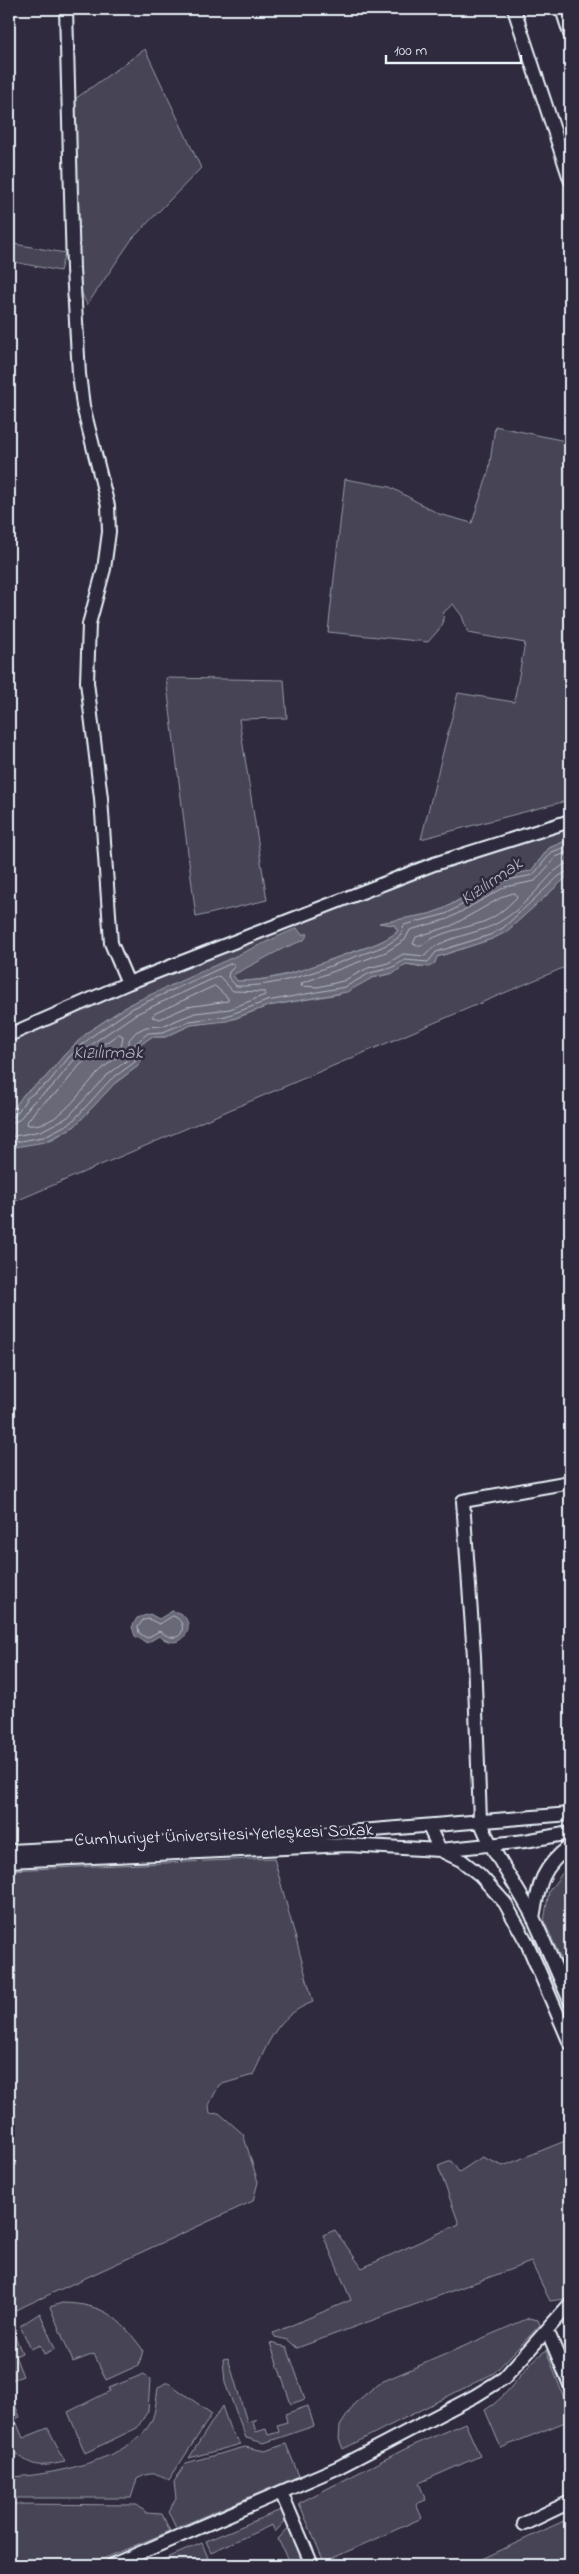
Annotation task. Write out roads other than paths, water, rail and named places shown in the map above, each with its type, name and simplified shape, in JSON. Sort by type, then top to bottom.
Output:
[{"type":"street","points":[[66,9],[73,269],[79,374],[83,406],[108,506],[109,523],[108,548],[88,624],[88,690],[101,798],[111,943],[128,984]]},
{"type":"street","points":[[514,9],[570,179]]},
{"type":"street","points":[[562,9],[570,34]]},
{"type":"street","points":[[9,1035],[128,984],[434,864],[570,821]]},
{"type":"street","points":[[570,1482],[463,1501],[474,1656],[480,1820],[489,1844],[507,1871],[533,1918],[570,2001]]},
{"type":"street","name":"Cumhuriyet Üniversitesi Yerleşkesi Sokak","points":[[9,1851],[288,1837],[570,1814]]},
{"type":"street","points":[[429,1827],[440,1850]]},
{"type":"street","name":"Cumhuriyet Üniversitesi Yerleşkesi Sokak","points":[[9,1861],[347,1845],[440,1850],[570,1833]]},
{"type":"street","points":[[533,1918],[540,1880],[551,1864],[570,1846]]},
{"type":"street","name":"Cumhuriyet Üniversitesi Yerleşkesi Sokak","points":[[440,1850],[461,1860],[480,1875],[505,1904],[527,1943],[570,2043]]},
{"type":"street","points":[[112,2565],[337,2468],[475,2396],[504,2378],[570,2304]]},
{"type":"street","points":[[125,2565],[284,2499],[345,2470],[499,2390],[570,2316]]},
{"type":"street","points":[[550,2337],[570,2385]]},
{"type":"street","points":[[284,2499],[312,2565]]},
{"type":"street","points":[[524,2524],[570,2502]]},
{"type":"water","name":"Kızılırmak","points":[[570,839],[570,874],[506,932],[492,939],[437,957],[435,963],[429,967],[406,964],[394,973],[372,978],[347,992],[268,1006],[227,1021],[191,1025],[165,1037],[151,1037],[139,1046],[142,1059],[138,1066],[114,1084],[75,1126],[45,1142],[9,1148],[9,1115],[24,1094],[45,1078],[65,1054],[88,1032],[130,1004],[297,928],[301,934],[308,934],[304,940],[284,948],[233,975],[237,981],[283,976],[370,946],[398,931],[394,925],[379,923],[429,914],[443,909],[502,876],[531,871],[549,848]]},
{"type":"water","points":[[172,1611],[181,1614],[186,1620],[188,1626],[187,1633],[183,1638],[177,1642],[169,1641],[159,1636],[147,1643],[135,1636],[132,1627],[137,1618],[150,1614],[159,1619]]}]
